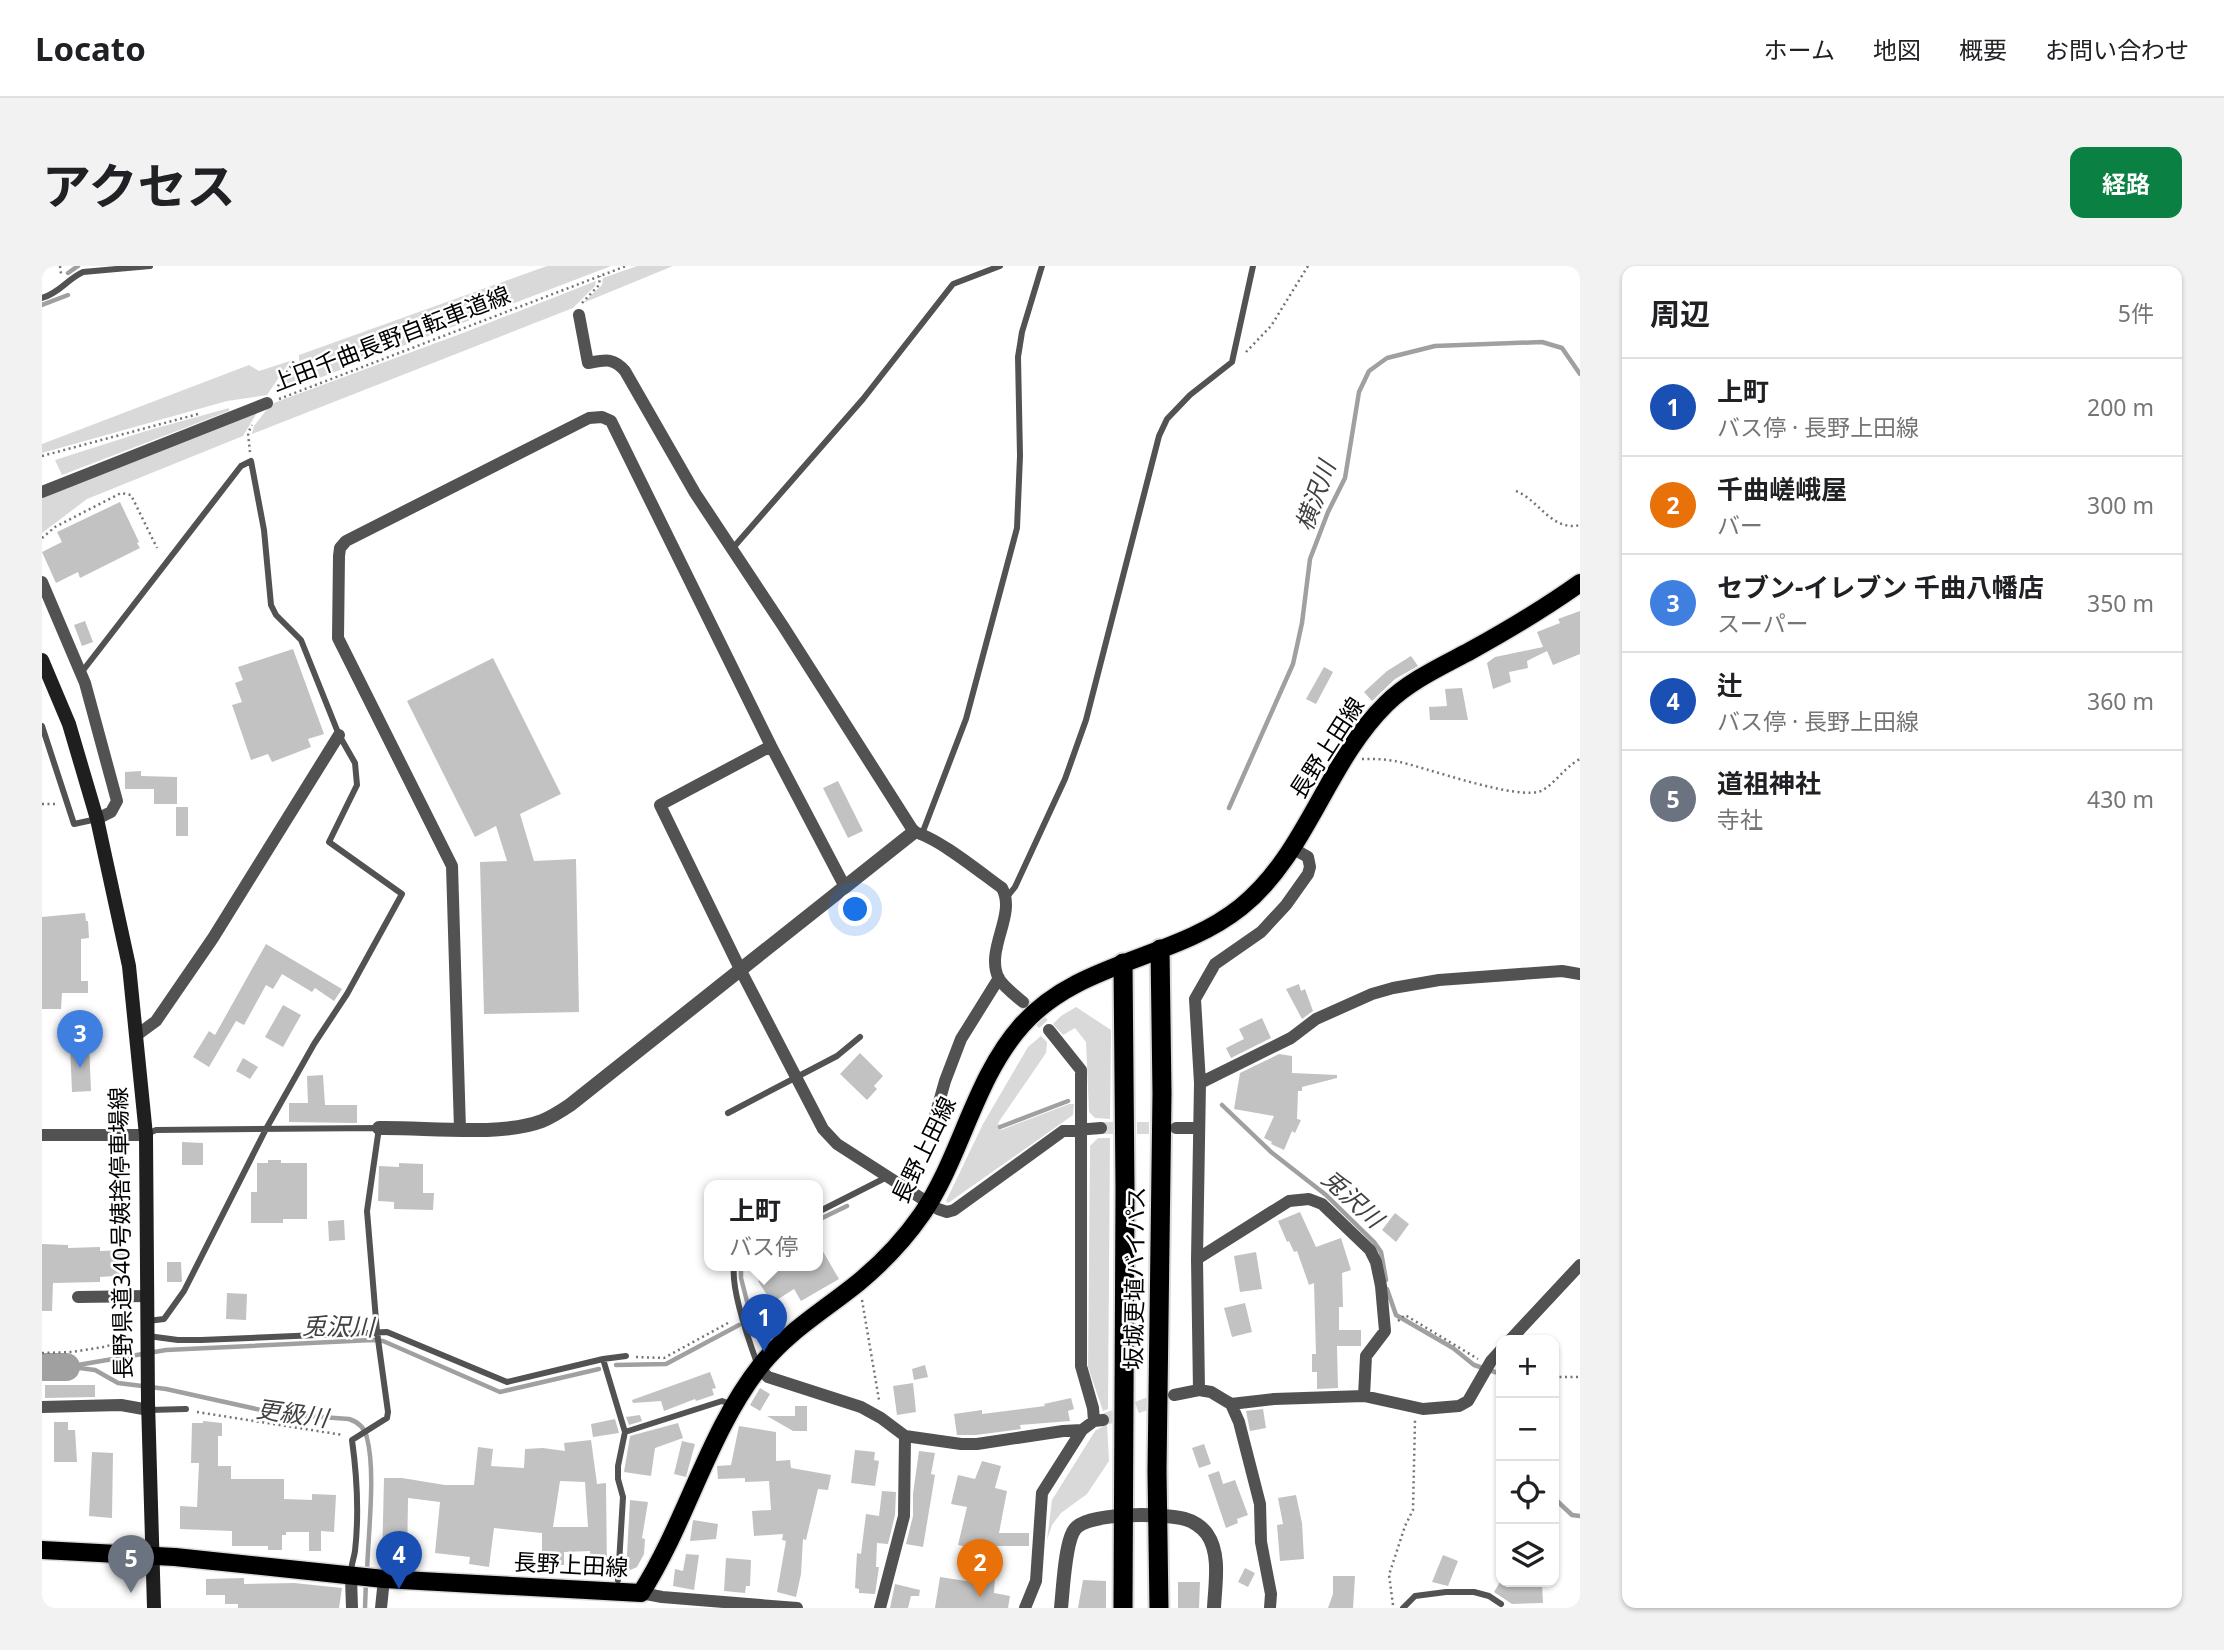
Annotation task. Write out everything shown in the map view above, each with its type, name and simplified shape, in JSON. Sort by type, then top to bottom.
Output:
[{"type":"highway","name":"坂城更埴バイパス","points":[[1159,1608],[1157,1517],[1162,1093],[1160,948]]},
{"type":"highway","name":"坂城更埴バイパス","points":[[1123,963],[1123,1608]]},
{"type":"main road","name":"長野上田線","points":[[42,1550],[153,1555],[380,1579],[640,1593],[671,1538],[734,1405],[778,1346],[857,1283],[900,1242],[929,1203],[981,1090],[1019,1028],[1055,995],[1090,976],[1195,934],[1239,909],[1255,895],[1292,848],[1345,758],[1370,722],[1397,694],[1514,626],[1580,583]]},
{"type":"main road","name":"長野県道340号姨捨停車場線","points":[[42,660],[69,724],[97,819],[127,953],[137,1035],[146,1135],[148,1406],[154,1608]]},
{"type":"street","points":[[579,314],[588,363],[608,359],[618,362],[625,371],[695,494],[918,833],[1002,888],[1007,897],[996,957],[999,978],[1023,1003]]},
{"type":"street","points":[[42,492],[267,403]]},
{"type":"street","points":[[460,1129],[452,866],[338,638],[340,548],[346,541],[589,418],[602,416],[611,421],[771,746],[845,887]]},
{"type":"street","points":[[42,582],[45,596],[81,673],[117,801],[111,812],[97,819]]},
{"type":"street","points":[[137,1035],[156,1021],[213,938],[339,735]]},
{"type":"street","points":[[771,746],[660,804],[822,1129],[837,1144],[887,1177],[942,1211],[949,1212],[1063,1131],[1101,1128]]},
{"type":"street","points":[[379,1128],[515,1127],[540,1122],[553,1116],[918,833]]},
{"type":"street","points":[[1199,1390],[1199,1083],[1195,999],[1215,964],[1236,952],[1261,932],[1286,905],[1308,874],[1308,857],[1292,848]]},
{"type":"street","points":[[1199,1083],[1291,1038],[1316,1019],[1372,994],[1439,980],[1562,971],[1580,974]]},
{"type":"street","points":[[932,1128],[945,1081],[961,1039],[999,978]]},
{"type":"street","points":[[759,1368],[768,1377],[861,1407],[905,1436],[977,1444],[1082,1430],[1098,1421],[1081,1366],[1081,1070],[1049,1030]]},
{"type":"street","points":[[1176,1128],[1199,1128]]},
{"type":"street","points":[[42,1135],[146,1135]]},
{"type":"street","points":[[1197,1259],[1289,1201],[1309,1199],[1322,1204],[1370,1250],[1376,1262],[1385,1331],[1366,1356],[1364,1396]]},
{"type":"street","points":[[1515,1335],[1580,1265]]},
{"type":"street","points":[[78,1297],[147,1296]]},
{"type":"street","points":[[1174,1395],[1199,1390],[1211,1392],[1231,1404],[1274,1399],[1364,1396],[1415,1408],[1458,1406],[1468,1401],[1496,1357]]},
{"type":"street","points":[[1231,1404],[1248,1455],[1259,1504],[1261,1542],[1271,1594],[1270,1608]]},
{"type":"street","points":[[42,1407],[148,1406]]},
{"type":"street","points":[[1025,1608],[1036,1581],[1042,1493],[1082,1430]]},
{"type":"street","points":[[880,1608],[904,1517],[905,1436]]},
{"type":"street","points":[[1060,1608],[1068,1542],[1075,1528],[1099,1517],[1123,1516],[1188,1520],[1206,1533],[1213,1545],[1216,1563],[1214,1608]]},
{"type":"street","points":[[352,1608],[353,1577]]},
{"type":"street","points":[[380,1579],[381,1608]]},
{"type":"street","points":[[640,1593],[797,1608]]},
{"type":"lane","points":[[42,298],[57,293],[83,272],[150,266]]},
{"type":"lane","points":[[732,549],[863,399],[953,284],[1000,266]]},
{"type":"lane","points":[[918,833],[966,719],[1017,528],[1020,456],[1018,357],[1042,266]]},
{"type":"lane","points":[[1007,897],[1015,887],[1065,779],[1086,720],[1159,436],[1167,419],[1190,395],[1232,362],[1253,266]]},
{"type":"lane","points":[[81,673],[241,466],[251,461],[264,530],[271,605],[276,615],[300,640],[339,735],[355,763],[358,785],[329,842],[402,894],[347,995],[314,1044],[266,1129],[184,1291],[164,1319],[148,1333]]},
{"type":"lane","points":[[42,726],[74,824],[97,819]]},
{"type":"lane","points":[[728,1113],[837,1056],[860,1037]]},
{"type":"lane","points":[[146,1135],[156,1130],[379,1128],[367,1210],[377,1334],[388,1412],[387,1418],[353,1439],[356,1468],[353,1577]]},
{"type":"lane","points":[[823,1209],[887,1177]]},
{"type":"lane","points":[[734,1271],[749,1341],[759,1368]]},
{"type":"lane","points":[[148,1333],[201,1340],[387,1332],[507,1382],[626,1356]]},
{"type":"lane","points":[[603,1359],[625,1432],[618,1466],[623,1497],[618,1580]]},
{"type":"lane","points":[[625,1432],[722,1401],[734,1405]]},
{"type":"lane","points":[[148,1406],[186,1409]]},
{"type":"lane","points":[[1403,1608],[1415,1596],[1446,1592],[1474,1592],[1489,1596],[1501,1604]]},
{"type":"path","name":"上田千曲長野自転車道線","points":[[267,403],[626,266]]},
{"type":"path","points":[[1232,362],[1241,357],[1271,326],[1308,266]]},
{"type":"path","points":[[579,314],[577,307],[599,285],[600,276]]},
{"type":"path","points":[[267,403],[294,361]]},
{"type":"path","points":[[42,456],[210,411]]},
{"type":"path","points":[[248,433],[251,461]]},
{"type":"path","points":[[1516,491],[1530,496],[1550,520],[1573,527],[1580,525]]},
{"type":"path","points":[[42,538],[55,527],[121,494],[131,495],[157,548]]},
{"type":"path","points":[[1345,758],[1394,761],[1504,790],[1531,793],[1542,791],[1567,766],[1580,758]]},
{"type":"path","points":[[857,1283],[866,1317],[881,1418]]},
{"type":"path","points":[[1397,1322],[1405,1315],[1452,1341],[1488,1367]]},
{"type":"path","points":[[626,1356],[664,1358],[728,1323]]},
{"type":"path","points":[[42,1353],[72,1352],[148,1333]]},
{"type":"path","points":[[1559,1377],[1580,1377]]},
{"type":"path","points":[[1394,1608],[1389,1575],[1413,1510],[1415,1408]]},
{"type":"path","points":[[186,1409],[252,1422],[318,1430],[353,1439]]},
{"type":"shaded area","points":[[547,266],[611,266],[275,395],[299,361],[299,355]]},
{"type":"shaded area","points":[[637,266],[673,266],[583,303],[602,285],[603,278]]},
{"type":"shaded area","points":[[596,281],[595,286],[573,308],[252,434],[254,426],[271,404]]},
{"type":"shaded area","points":[[290,361],[267,395],[227,401],[42,453],[42,444],[249,365],[259,371]]},
{"type":"shaded area","points":[[229,408],[229,411],[62,475],[55,460],[146,431]]},
{"type":"shaded area","points":[[258,411],[243,436],[87,499],[42,533],[42,498]]},
{"type":"shaded area","points":[[1076,1007],[1111,1030],[1110,1119],[1095,1118],[1089,1112],[1086,1042],[1075,1028],[1063,1035],[1053,1024]]},
{"type":"shaded area","points":[[1041,1036],[1047,1042],[1046,1053],[998,1123],[1001,1130],[1069,1104],[1074,1104],[1073,1115],[948,1203],[946,1201],[983,1124],[1028,1047]]},
{"type":"shaded area","points":[[1098,1138],[1110,1138],[1108,1409],[1103,1411],[1088,1367],[1090,1146]]},
{"type":"shaded area","points":[[1107,1424],[1109,1461],[1087,1494],[1061,1513],[1052,1525],[1047,1540],[1052,1500],[1095,1431]]},
{"type":"building","points":[[120,502],[140,548],[80,578],[78,572],[56,583],[42,552],[62,542],[57,532]]},
{"type":"building","points":[[1580,611],[1580,654],[1553,665],[1547,651],[1527,661],[1528,668],[1509,672],[1511,682],[1493,689],[1487,663],[1495,657],[1543,647],[1537,632],[1560,623],[1558,619]]},
{"type":"building","points":[[85,621],[93,642],[82,646],[74,625]]},
{"type":"building","points":[[293,649],[324,734],[308,739],[311,747],[272,762],[268,754],[251,760],[232,705],[242,702],[235,683],[243,680],[238,667]]},
{"type":"building","points":[[1411,656],[1418,666],[1395,679],[1372,701],[1364,692],[1387,671]]},
{"type":"building","points":[[493,658],[561,794],[520,814],[534,861],[576,859],[579,1012],[484,1014],[480,862],[507,861],[496,826],[475,837],[407,701]]},
{"type":"building","points":[[1324,667],[1333,672],[1316,704],[1306,699]]},
{"type":"building","points":[[1462,688],[1468,720],[1430,720],[1429,707],[1447,706],[1445,689]]},
{"type":"building","points":[[141,771],[141,776],[177,777],[177,804],[154,804],[154,789],[125,789],[125,772]]},
{"type":"building","points":[[838,781],[863,831],[848,838],[823,788]]},
{"type":"building","points":[[176,807],[188,807],[188,836],[176,836]]},
{"type":"building","points":[[85,913],[89,938],[81,939],[81,981],[88,981],[88,993],[62,993],[61,1009],[42,1009],[42,917]]},
{"type":"building","points":[[266,944],[342,989],[334,1001],[315,988],[312,992],[282,974],[273,989],[266,985],[244,1025],[236,1021],[209,1067],[193,1057],[209,1031],[215,1035]]},
{"type":"building","points":[[1299,984],[1301,991],[1305,989],[1313,1011],[1302,1019],[1286,989]]},
{"type":"building","points":[[283,1005],[301,1015],[283,1047],[265,1037]]},
{"type":"building","points":[[1262,1018],[1271,1038],[1231,1058],[1226,1048],[1244,1039],[1239,1029]]},
{"type":"building","points":[[89,1044],[91,1091],[72,1092],[70,1045]]},
{"type":"building","points":[[860,1053],[883,1076],[874,1086],[877,1089],[867,1100],[840,1074]]},
{"type":"building","points":[[1279,1054],[1292,1056],[1292,1073],[1337,1075],[1337,1078],[1302,1087],[1302,1091],[1298,1091],[1297,1119],[1301,1120],[1295,1133],[1292,1131],[1284,1150],[1264,1138],[1274,1116],[1234,1109],[1240,1073]]},
{"type":"building","points":[[243,1058],[258,1067],[250,1079],[236,1071]]},
{"type":"building","points":[[323,1075],[325,1105],[357,1105],[357,1123],[289,1122],[289,1103],[308,1103],[307,1076]]},
{"type":"building","points":[[182,1142],[203,1143],[203,1165],[182,1165]]},
{"type":"building","points":[[268,1160],[307,1163],[307,1219],[283,1219],[283,1223],[251,1223],[251,1192],[257,1192],[257,1163],[268,1163]]},
{"type":"building","points":[[399,1163],[423,1164],[423,1193],[434,1193],[433,1210],[394,1209],[394,1202],[378,1201],[379,1166],[399,1167]]},
{"type":"building","points":[[1300,1212],[1316,1247],[1341,1238],[1351,1270],[1342,1273],[1343,1307],[1339,1307],[1339,1330],[1361,1330],[1361,1346],[1337,1346],[1338,1388],[1317,1389],[1317,1372],[1312,1372],[1312,1354],[1316,1354],[1314,1283],[1309,1285],[1297,1251],[1294,1252],[1289,1241],[1287,1242],[1278,1221]]},
{"type":"building","points":[[1395,1213],[1409,1224],[1396,1242],[1382,1230]]},
{"type":"building","points":[[344,1220],[345,1240],[329,1241],[328,1221]]},
{"type":"building","points":[[42,1244],[68,1245],[68,1248],[100,1247],[100,1251],[126,1250],[127,1275],[100,1277],[100,1282],[53,1283],[52,1311],[42,1311]]},
{"type":"building","points":[[823,1252],[839,1279],[801,1301],[794,1289],[772,1303],[758,1281],[774,1271],[823,1271]]},
{"type":"building","points":[[1256,1252],[1262,1289],[1240,1292],[1234,1256]]},
{"type":"building","points":[[167,1262],[181,1262],[182,1282],[167,1282]]},
{"type":"building","points":[[227,1293],[247,1294],[246,1320],[226,1319]]},
{"type":"building","points":[[1245,1303],[1252,1332],[1232,1337],[1224,1308]]},
{"type":"building","points":[[769,1307],[770,1336],[758,1337],[756,1308]]},
{"type":"building","points":[[925,1365],[928,1377],[914,1380],[912,1369]]},
{"type":"building","points":[[710,1372],[716,1388],[712,1389],[714,1395],[664,1411],[661,1401],[633,1403],[632,1400]]},
{"type":"building","points":[[913,1383],[916,1412],[897,1415],[893,1386]]},
{"type":"building","points":[[45,1385],[95,1385],[95,1397],[45,1398]]},
{"type":"building","points":[[760,1388],[770,1394],[760,1411],[750,1405]]},
{"type":"building","points":[[1071,1398],[1074,1409],[1068,1411],[1070,1421],[1020,1425],[1021,1429],[976,1435],[957,1435],[954,1414],[982,1410],[982,1414],[1045,1406],[1044,1404]]},
{"type":"building","points":[[795,1406],[807,1406],[807,1431],[793,1431],[767,1416],[795,1416]]},
{"type":"building","points":[[1263,1409],[1266,1428],[1250,1431],[1246,1411]]},
{"type":"building","points":[[640,1415],[642,1421],[629,1425],[626,1417]]},
{"type":"building","points":[[615,1419],[619,1433],[593,1437],[591,1424]]},
{"type":"building","points":[[54,1422],[68,1422],[68,1430],[75,1430],[77,1462],[54,1462]]},
{"type":"building","points":[[192,1423],[222,1423],[222,1436],[218,1436],[218,1466],[231,1466],[231,1479],[284,1479],[284,1499],[312,1500],[312,1494],[336,1495],[334,1532],[321,1531],[321,1551],[309,1551],[309,1532],[286,1532],[286,1535],[282,1535],[282,1550],[268,1550],[268,1546],[232,1546],[232,1531],[180,1529],[180,1506],[197,1507],[199,1463],[191,1463]]},
{"type":"building","points":[[678,1423],[683,1438],[655,1448],[651,1476],[624,1472],[630,1436]]},
{"type":"building","points":[[739,1426],[776,1432],[776,1461],[790,1460],[791,1468],[831,1475],[828,1490],[818,1489],[806,1540],[803,1539],[801,1574],[796,1597],[777,1592],[786,1541],[782,1540],[783,1534],[754,1536],[752,1511],[771,1510],[769,1481],[718,1479],[717,1466],[731,1465]]},
{"type":"building","points":[[591,1440],[597,1484],[606,1483],[607,1572],[589,1571],[590,1551],[564,1552],[564,1565],[542,1565],[542,1533],[494,1528],[489,1567],[469,1564],[470,1557],[435,1553],[440,1502],[408,1498],[407,1564],[382,1563],[384,1478],[445,1485],[474,1485],[478,1447],[493,1449],[491,1466],[524,1468],[525,1449],[565,1451],[564,1443]],"holes":[[[560,1481],[585,1482],[588,1527],[553,1527]]]},
{"type":"building","points":[[682,1441],[695,1444],[686,1477],[674,1474]]},
{"type":"building","points":[[1204,1444],[1211,1464],[1199,1468],[1192,1448]]},
{"type":"building","points":[[855,1450],[875,1452],[874,1460],[879,1461],[875,1486],[851,1483]]},
{"type":"building","points":[[919,1451],[935,1453],[931,1474],[935,1475],[923,1547],[906,1544],[913,1516]]},
{"type":"building","points":[[92,1452],[113,1453],[112,1518],[89,1516]]},
{"type":"building","points":[[982,1461],[1001,1466],[995,1488],[1007,1491],[999,1533],[1029,1533],[1029,1546],[997,1546],[994,1593],[1010,1596],[1008,1608],[935,1608],[940,1577],[979,1583],[982,1550],[958,1545],[967,1507],[951,1504],[958,1475],[975,1479]]},
{"type":"building","points":[[1219,1471],[1223,1484],[1235,1480],[1248,1515],[1237,1519],[1238,1523],[1226,1528],[1208,1475]]},
{"type":"building","points":[[882,1491],[896,1492],[895,1515],[888,1544],[877,1543],[876,1567],[879,1567],[875,1594],[859,1593],[859,1589],[855,1588],[857,1553],[861,1554],[866,1514],[879,1516]]},
{"type":"building","points":[[1296,1495],[1302,1523],[1304,1559],[1280,1561],[1277,1525],[1283,1524],[1278,1498]]},
{"type":"building","points":[[630,1500],[648,1502],[642,1538],[645,1539],[644,1554],[637,1567],[626,1572]]},
{"type":"building","points":[[693,1520],[718,1524],[716,1539],[690,1541]]},
{"type":"building","points":[[686,1554],[699,1555],[694,1590],[673,1586],[675,1569],[683,1571]]},
{"type":"building","points":[[1443,1555],[1458,1561],[1448,1586],[1432,1582]]},
{"type":"building","points":[[726,1558],[751,1560],[750,1586],[746,1586],[745,1593],[724,1591]]},
{"type":"building","points":[[1245,1568],[1255,1573],[1248,1587],[1238,1582]]},
{"type":"building","points":[[1333,1576],[1355,1576],[1353,1608],[1328,1608],[1333,1594]]},
{"type":"building","points":[[244,1578],[244,1584],[294,1583],[342,1588],[339,1608],[238,1608],[238,1604],[225,1604],[225,1595],[206,1595],[206,1579]]},
{"type":"building","points":[[1083,1580],[1106,1581],[1106,1608],[1078,1608]]},
{"type":"building","points":[[1178,1582],[1200,1582],[1199,1608],[1178,1608]]},
{"type":"building","points":[[895,1584],[920,1590],[919,1596],[911,1596],[908,1608],[890,1608]]},
{"type":"building","points":[[1497,1587],[1542,1587],[1543,1603],[1512,1604],[1494,1592]]},
{"type":"waterway","points":[[68,273],[78,266]]},
{"type":"waterway","points":[[42,305],[68,295]]},
{"type":"waterway","name":"横沢川","points":[[1229,808],[1293,664],[1302,623],[1310,559],[1328,512],[1345,478],[1359,392],[1369,371],[1387,358],[1435,346],[1542,342],[1562,348],[1580,374]]},
{"type":"waterway","name":"兎沢川","points":[[1000,1127],[1068,1101]]},
{"type":"waterway","name":"兎沢川","points":[[1222,1105],[1271,1152],[1326,1195],[1374,1242],[1381,1252],[1386,1280]]},
{"type":"waterway","name":"兎沢川","points":[[823,1218],[847,1206]]},
{"type":"waterway","name":"兎沢川","points":[[741,1271],[751,1317]]},
{"type":"waterway","name":"兎沢川","points":[[1387,1289],[1396,1315],[1453,1348],[1474,1365],[1496,1372]]},
{"type":"waterway","name":"兎沢川","points":[[616,1365],[666,1364],[739,1325]]},
{"type":"waterway","name":"兎沢川","points":[[66,1367],[166,1350],[372,1340],[383,1341],[500,1392],[599,1369]]},
{"type":"waterway","name":"更級川","points":[[42,1367],[66,1367]]},
{"type":"waterway","name":"更級川","points":[[72,1367],[95,1370],[118,1383],[166,1389],[279,1414],[349,1419],[358,1424],[366,1434],[371,1468],[367,1572]]},
{"type":"waterway","name":"兎沢川","points":[[1559,1503],[1572,1515],[1580,1516]]},
{"type":"waterway","name":"更級川","points":[[365,1608],[366,1581]]},
{"type":"tunnel","points":[[1023,1002],[1049,1030]]},
{"type":"tunnel","points":[[1101,1128],[1168,1128]]},
{"type":"tunnel","points":[[1103,1420],[1163,1398]]},
{"type":"place","name":"セブン-イレブン 千曲八幡店","points":[[80,1068]]},
{"type":"place","name":"上町","points":[[764,1352]]},
{"type":"place","name":"辻","points":[[399,1589]]},
{"type":"place","name":"道祖神社","points":[[131,1593]]},
{"type":"place","name":"千曲嵯峨屋","points":[[980,1597]]}]
